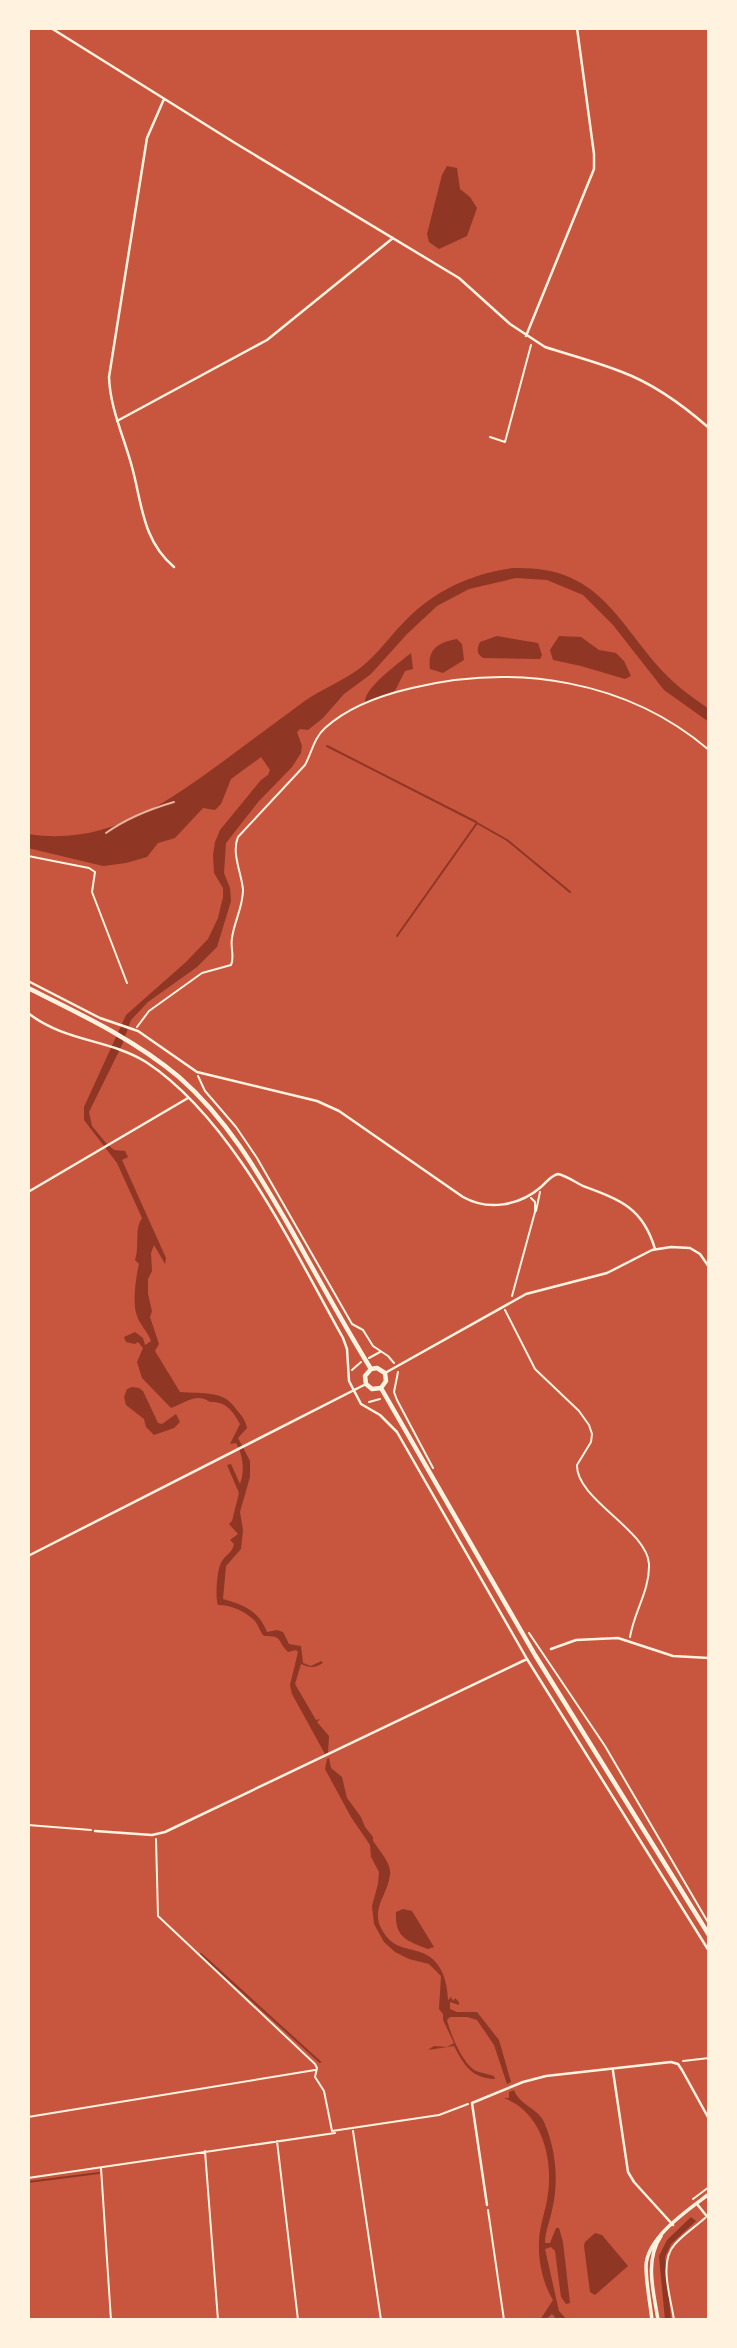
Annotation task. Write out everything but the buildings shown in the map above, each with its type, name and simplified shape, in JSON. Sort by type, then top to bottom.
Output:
[{"type":"main road","points":[[28,988],[127,1041],[178,1076],[198,1095],[238,1142],[370,1369]]},
{"type":"main road","points":[[377,1368],[385,1373],[386,1381],[381,1388],[372,1389],[366,1384],[365,1376],[370,1369],[377,1368]]},
{"type":"main road","points":[[381,1388],[535,1655],[709,1935]]},
{"type":"street","points":[[51,28],[459,278],[533,341],[623,372],[690,411],[709,428]]},
{"type":"street","points":[[526,336],[594,169],[577,28]]},
{"type":"street","points":[[164,99],[147,138],[109,369],[109,386],[133,469],[143,519],[159,553],[173,566]]},
{"type":"street","points":[[117,421],[267,340],[393,237]]},
{"type":"street","points":[[28,981],[100,1018],[136,1030],[197,1072],[330,1106],[473,1202],[493,1206],[506,1204],[525,1196],[550,1177],[560,1174],[613,1196],[645,1223],[655,1249]]},
{"type":"street","points":[[28,1013],[73,1037],[110,1046],[145,1062],[188,1098],[241,1161],[347,1349],[347,1375],[353,1391],[361,1404],[380,1415],[397,1432],[527,1659],[709,1951]]},
{"type":"street","points":[[28,1192],[188,1098]]},
{"type":"street","points":[[385,1373],[534,1291],[607,1273],[655,1249],[690,1248],[701,1255],[709,1267]]},
{"type":"street","points":[[28,1556],[366,1384]]},
{"type":"street","points":[[551,1649],[579,1640],[610,1637],[630,1640],[671,1655],[709,1658]]},
{"type":"street","points":[[96,1831],[156,1835],[527,1659]]},
{"type":"street","points":[[487,2205],[472,2103],[523,2082],[601,2068],[678,2064],[709,2119]]},
{"type":"street","points":[[612,2069],[628,2172],[673,2225]]},
{"type":"street","points":[[652,2320],[647,2260],[653,2243],[709,2194]]},
{"type":"street","points":[[696,2204],[708,2217]]},
{"type":"street","points":[[658,2320],[651,2264],[656,2245],[667,2230]]},
{"type":"path","points":[[490,437],[505,442],[533,341]]},
{"type":"path","points":[[136,1030],[149,1012],[202,973],[232,965],[232,936],[243,902],[235,843],[304,765],[320,733],[349,712],[388,695],[443,681],[497,676],[528,677],[586,687],[637,704],[678,726],[709,750]]},
{"type":"path","points":[[28,856],[78,865],[95,872],[92,892],[127,983]]},
{"type":"path","points":[[509,1303],[544,1184]]},
{"type":"path","points":[[525,1196],[534,1201],[536,1212]]},
{"type":"path","points":[[504,1306],[534,1368],[579,1411],[590,1427],[591,1441],[579,1460],[578,1475],[593,1495],[638,1542],[648,1559],[644,1594],[630,1640]]},
{"type":"path","points":[[380,1351],[388,1356],[396,1367],[398,1376],[394,1392],[402,1412],[436,1472]]},
{"type":"path","points":[[361,1404],[378,1401],[394,1392]]},
{"type":"path","points":[[529,1633],[605,1746],[709,1924]]},
{"type":"path","points":[[542,1653],[551,1649]]},
{"type":"path","points":[[28,1825],[96,1831]]},
{"type":"path","points":[[156,1835],[158,1917],[314,2063],[315,2078],[325,2093],[330,2128],[336,2132],[353,2130]]},
{"type":"path","points":[[678,2064],[687,2059],[709,2058]]},
{"type":"path","points":[[28,2117],[316,2070]]},
{"type":"path","points":[[28,2178],[353,2130],[439,2115],[472,2103]]},
{"type":"path","points":[[353,2130],[381,2320]]},
{"type":"path","points":[[277,2141],[298,2320]]},
{"type":"path","points":[[205,2151],[218,2320]]},
{"type":"path","points":[[101,2168],[111,2320]]},
{"type":"path","points":[[487,2205],[503,2320]]},
{"type":"path","points":[[674,2320],[667,2265],[669,2252],[708,2217]]},
{"type":"shaded area","points":[[447,166],[457,168],[460,189],[470,197],[477,208],[467,236],[439,249],[429,242],[427,234],[442,175]]},
{"type":"shaded area","points":[[513,568],[540,569],[563,575],[582,583],[598,595],[662,671],[709,709],[709,722],[664,690],[613,625],[583,595],[547,580],[516,578],[469,589],[437,606],[371,674],[344,694],[323,718],[308,730],[300,729],[297,732],[302,746],[301,753],[226,843],[224,873],[230,888],[231,901],[217,947],[197,967],[148,1002],[131,1020],[122,1045],[89,1112],[92,1126],[106,1143],[114,1150],[125,1151],[128,1157],[122,1160],[166,1258],[165,1264],[154,1245],[148,1294],[152,1311],[150,1317],[159,1344],[155,1351],[180,1392],[212,1394],[225,1399],[240,1414],[247,1428],[238,1438],[250,1461],[250,1477],[240,1512],[243,1530],[241,1549],[226,1566],[223,1599],[250,1610],[260,1619],[267,1632],[283,1632],[289,1644],[301,1646],[303,1663],[311,1666],[321,1661],[323,1663],[312,1667],[301,1664],[295,1684],[316,1720],[320,1719],[317,1722],[329,1736],[328,1753],[325,1754],[292,1694],[290,1685],[298,1652],[288,1652],[277,1638],[264,1636],[255,1621],[242,1612],[218,1605],[220,1567],[233,1547],[234,1544],[230,1540],[238,1534],[229,1524],[239,1493],[227,1465],[231,1464],[240,1484],[242,1457],[236,1443],[230,1444],[240,1424],[225,1405],[205,1399],[191,1399],[171,1408],[142,1378],[137,1362],[143,1348],[138,1342],[126,1342],[124,1337],[135,1332],[143,1338],[145,1345],[151,1341],[138,1319],[135,1304],[139,1264],[135,1260],[138,1227],[142,1218],[117,1163],[84,1120],[84,1107],[126,1015],[208,939],[218,918],[223,897],[223,888],[214,873],[215,842],[220,830],[270,770],[261,757],[231,779],[221,804],[215,810],[203,808],[175,838],[158,843],[147,857],[126,863],[103,866],[28,848],[28,834],[82,834],[107,828],[154,808],[199,779],[308,699],[361,668],[405,621],[429,600],[468,579]]},
{"type":"shaded area","points":[[497,636],[538,643],[542,655],[540,659],[483,658],[478,651],[480,642]]},
{"type":"shaded area","points":[[559,636],[581,637],[599,650],[616,653],[624,661],[631,676],[625,679],[553,660],[550,650]]},
{"type":"shaded area","points":[[457,639],[462,644],[464,660],[443,673],[430,669],[432,652],[445,642]]},
{"type":"shaded area","points":[[411,653],[413,669],[405,671],[395,691],[365,702],[366,696],[376,683]]},
{"type":"shaded area","points":[[132,1387],[143,1391],[158,1423],[162,1424],[176,1414],[180,1422],[174,1428],[154,1435],[146,1427],[144,1419],[126,1405],[124,1397],[127,1389]]},
{"type":"shaded area","points":[[329,1758],[331,1768],[342,1777],[347,1798],[389,1866],[390,1875],[378,1912],[378,1919],[386,1936],[393,1943],[427,1955],[438,1965],[444,1977],[448,2000],[451,1997],[453,2001],[455,1998],[459,2002],[459,2005],[450,2002],[450,2009],[457,2012],[477,2012],[499,2040],[511,2082],[507,2084],[494,2045],[477,2020],[450,2017],[447,2020],[454,2041],[466,2062],[476,2071],[494,2076],[495,2079],[480,2076],[469,2069],[454,2046],[428,2050],[434,2046],[447,2047],[454,2043],[439,2009],[441,1976],[429,1964],[395,1952],[384,1942],[374,1924],[372,1906],[379,1872],[371,1857],[370,1845],[325,1769]]},
{"type":"shaded area","points":[[403,1909],[412,1911],[434,1947],[428,1949],[403,1937],[397,1927],[396,1912]]},
{"type":"shaded area","points":[[514,2090],[520,2099],[541,2117],[551,2143],[555,2188],[545,2243],[550,2243],[556,2228],[559,2228],[570,2303],[566,2304],[561,2297],[555,2251],[551,2247],[545,2249],[559,2311],[567,2320],[557,2320],[552,2314],[545,2320],[540,2320],[553,2300],[544,2280],[539,2249],[548,2194],[549,2166],[536,2125],[528,2114],[504,2098],[509,2098],[509,2092]]},
{"type":"shaded area","points":[[691,2217],[696,2221],[671,2244],[665,2257],[671,2320],[665,2320],[659,2256],[667,2240]]},
{"type":"shaded area","points":[[595,2233],[602,2235],[628,2266],[595,2295],[590,2292],[584,2246]]},
{"type":"waterway","points":[[327,746],[476,822]]},
{"type":"waterway","points":[[397,936],[477,823],[507,840],[570,892]]},
{"type":"waterway","points":[[201,1954],[320,2062]]},
{"type":"waterway","points":[[28,2182],[99,2173]]},
{"type":"railway","points":[[106,833],[139,814],[174,802]]}]
